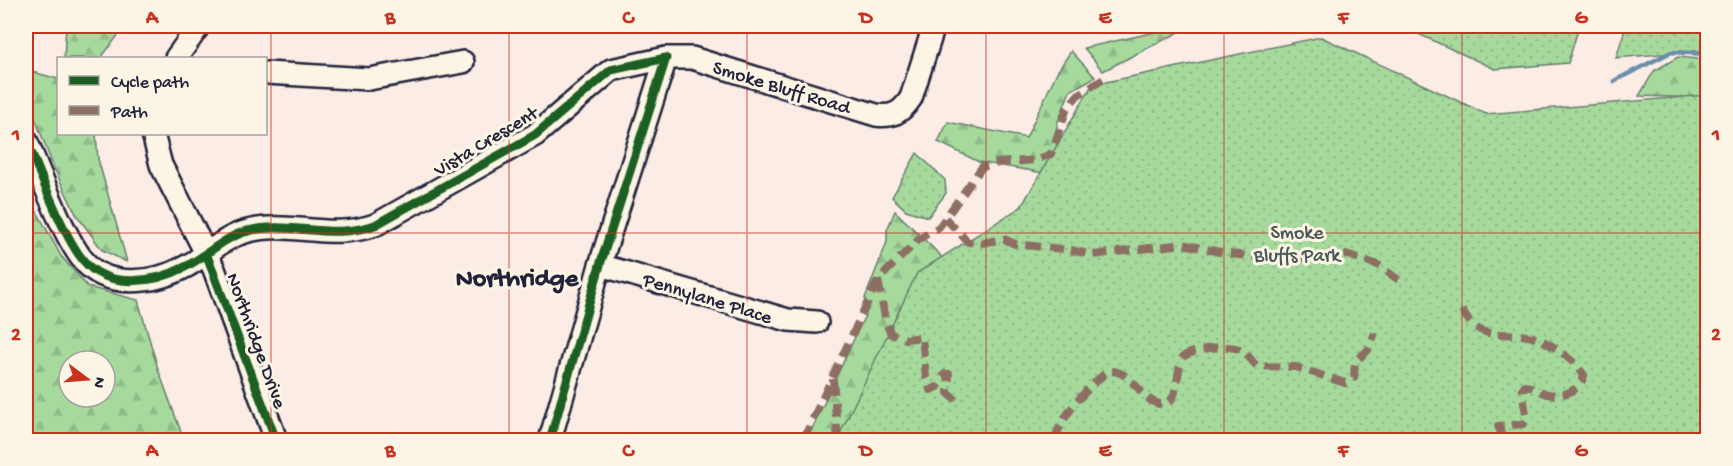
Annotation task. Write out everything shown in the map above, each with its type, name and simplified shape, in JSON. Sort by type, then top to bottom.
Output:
[{"type":"street","points":[[177,57],[199,26]]},
{"type":"street","name":"Smoke Bluff Road","points":[[666,58],[692,58],[876,115],[897,114],[911,98],[934,26]]},
{"type":"street","points":[[550,441],[600,265],[666,58]]},
{"type":"street","name":"Vista Crescent","points":[[26,140],[82,259],[102,274],[129,281],[185,268],[223,241],[251,230],[342,233],[375,225],[535,135],[611,70],[666,58]]},
{"type":"street","points":[[267,73],[369,79],[463,62]]},
{"type":"street","name":"Northridge Drive","points":[[153,135],[160,165],[206,253],[276,441]]},
{"type":"street","name":"Pennylane Place","points":[[600,265],[788,320],[817,322]]},
{"type":"green space","points":[[66,26],[125,26],[102,57],[64,57]]},
{"type":"green space","points":[[1164,26],[1191,26],[1103,71],[1084,48],[1165,30]]},
{"type":"green space","points":[[1401,26],[1579,26],[1568,63],[1495,69]]},
{"type":"green space","points":[[1626,26],[1707,26],[1707,50],[1616,58]]},
{"type":"green space","name":"Smoke Bluffs Park","points":[[1321,37],[1486,114],[1707,95],[1707,440],[837,440],[917,273],[1021,207],[1092,85]]},
{"type":"green space","points":[[1071,51],[1095,77],[1070,91],[1057,124],[1056,175],[979,162],[938,142],[948,122],[1026,138],[1057,72]]},
{"type":"green space","points":[[1678,57],[1707,60],[1707,98],[1639,96],[1654,71]]},
{"type":"green space","points":[[26,70],[57,79],[57,135],[96,135],[98,159],[127,262],[102,250],[76,214],[53,166],[26,94]]},
{"type":"green space","points":[[917,153],[945,180],[946,193],[928,217],[906,210],[892,197]]},
{"type":"green space","points":[[28,195],[61,256],[88,287],[138,300],[158,369],[184,440],[26,440],[26,197]]},
{"type":"green space","points":[[895,211],[940,255],[951,282],[873,440],[807,440],[867,311],[865,298],[887,242],[887,230]]},
{"type":"waterway","points":[[1614,81],[1671,52],[1708,54]]},
{"type":"marked path","points":[[803,440],[878,280],[919,239],[939,227],[982,167],[998,163],[1036,160],[1051,154],[1067,108],[1078,95],[1104,79]]},
{"type":"marked path","points":[[945,218],[968,242],[981,243],[1004,239],[1015,244],[1071,250],[1093,255],[1183,244],[1229,254],[1280,259],[1349,255],[1378,265],[1400,281]]},
{"type":"marked path","points":[[878,280],[886,323],[891,334],[906,339],[922,337],[926,377],[930,390],[938,387],[945,374],[949,374],[948,393],[956,400]]},
{"type":"marked path","points":[[1462,310],[1469,321],[1484,332],[1539,339],[1568,357],[1584,375],[1575,389],[1560,395],[1548,394],[1524,386],[1522,390],[1527,420],[1523,424],[1498,426],[1504,440]]},
{"type":"marked path","points":[[1055,440],[1062,422],[1076,402],[1109,371],[1126,376],[1145,396],[1159,404],[1167,403],[1174,396],[1183,357],[1196,351],[1213,348],[1239,349],[1257,366],[1296,367],[1345,383],[1354,378],[1355,362],[1368,350],[1375,333]]},
{"type":"marked path","points":[[833,379],[838,440]]},
{"type":"cycle path","points":[[26,140],[59,219],[83,260],[93,270],[105,276],[118,280],[146,280],[173,273],[193,263],[223,242],[248,231],[264,228],[342,231],[375,225],[535,135],[611,70],[666,58],[600,265],[550,440]]},
{"type":"cycle path","points":[[206,253],[276,440]]},
{"type":"district","name":"Northridge","points":[[517,276]]}]
